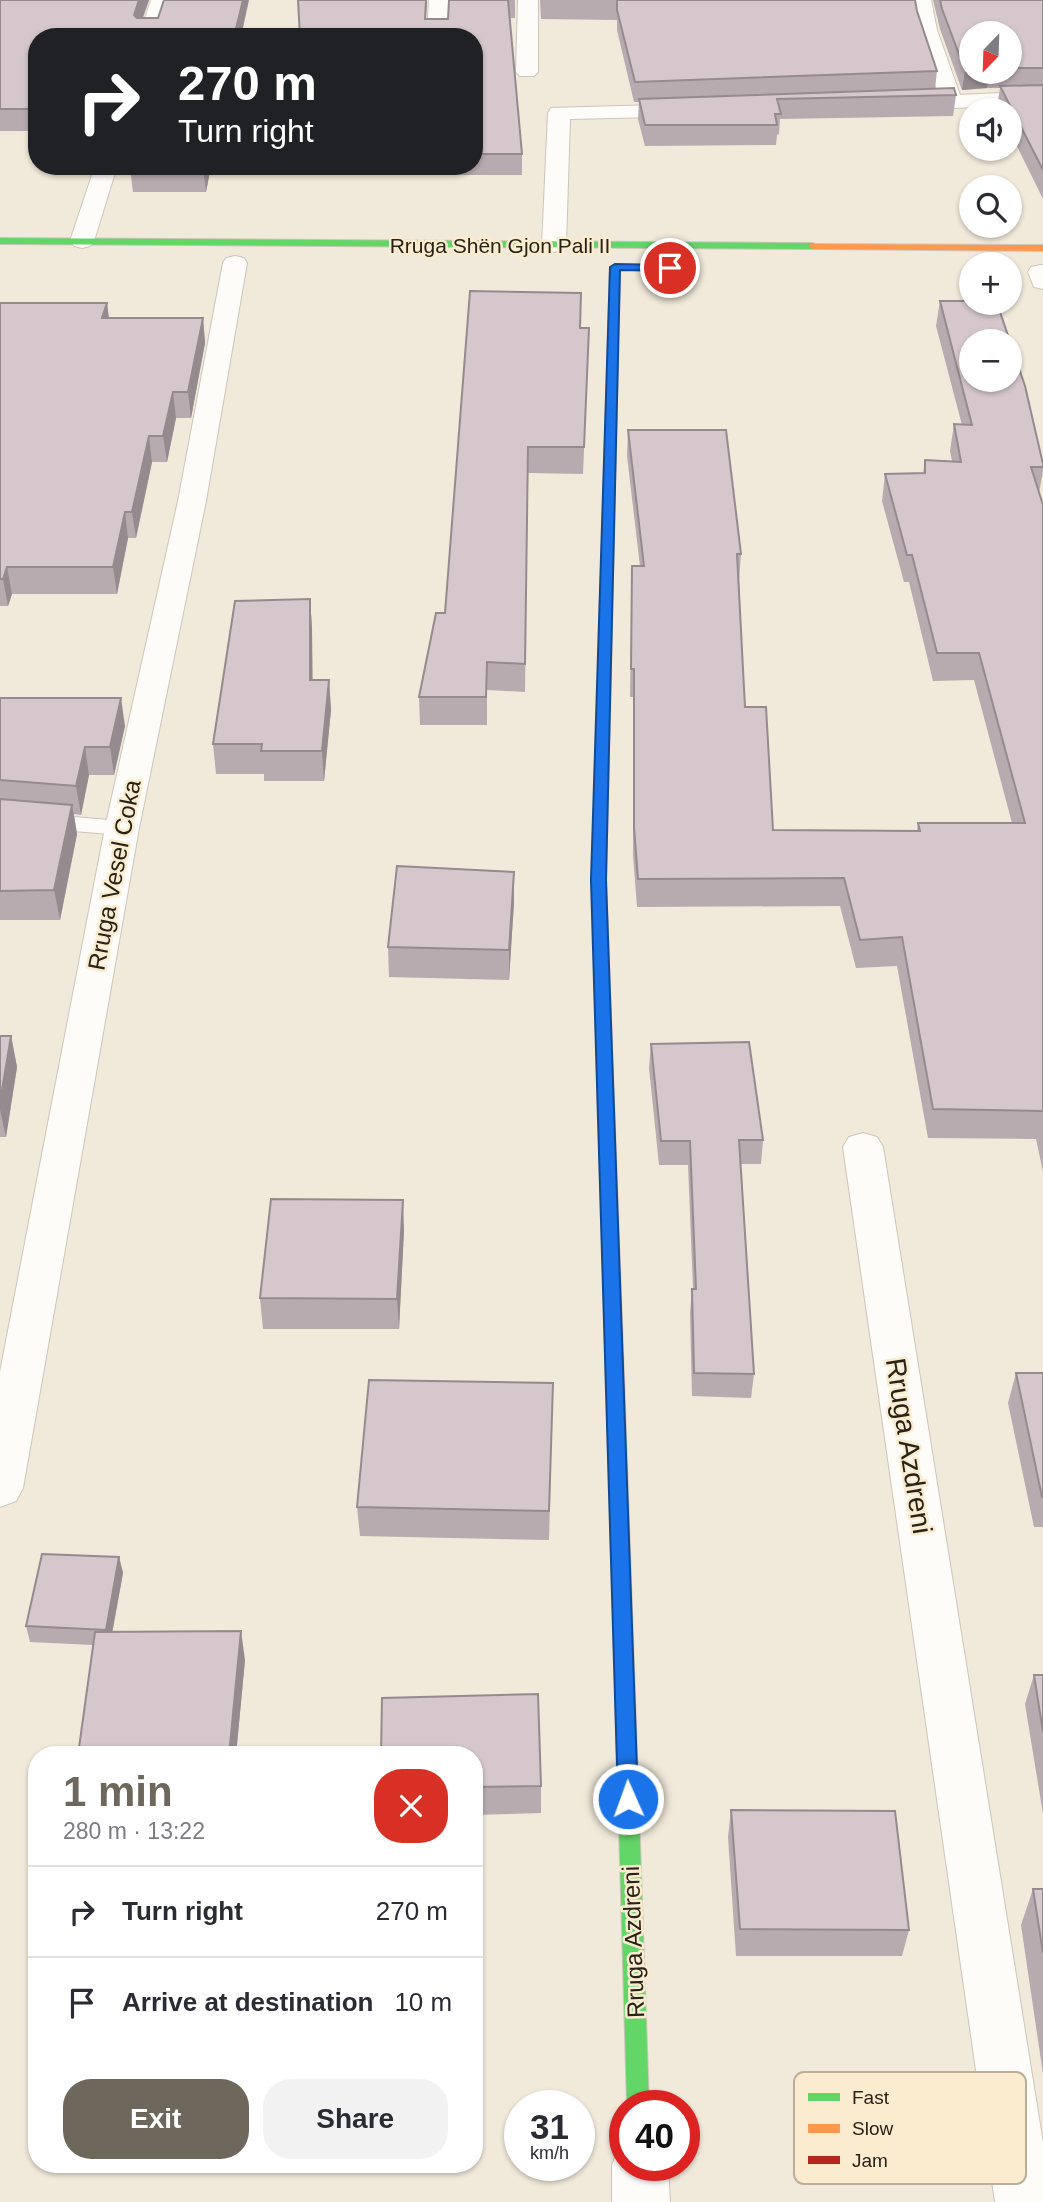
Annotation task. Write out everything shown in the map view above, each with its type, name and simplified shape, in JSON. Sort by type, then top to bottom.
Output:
[{"type":"street","points":[[152,28],[161,0]]},
{"type":"street","points":[[437,28],[439,0]]},
{"type":"street","points":[[527,72],[528,0]]},
{"type":"street","points":[[921,0],[927,30],[953,102]]},
{"type":"street","points":[[877,104],[1043,97]]},
{"type":"street","points":[[554,245],[559,113],[715,110]]},
{"type":"street","points":[[82,241],[103,175]]},
{"type":"street","name":"Rruga Shën Gjon Pali II","points":[[0,241],[554,245],[1038,269]]},
{"type":"street","name":"Rruga Vesel Coka","points":[[0,1488],[122,828],[192,501],[235,263]]},
{"type":"street","name":"Rruga Azdreni","points":[[615,267],[599,880],[638,2090]]},
{"type":"street","name":"Rruga Azdreni","points":[[863,1147],[1004,2072]]},
{"type":"street","points":[[640,2181],[641,2202]]},
{"type":"street","name":"Rruga Azdreni","points":[[1021,2184],[1024,2202]]},
{"type":"lane","points":[[0,818],[122,828]]},
{"type":"building","points":[[0,0],[139,0],[134,15],[137,18],[158,18],[164,0],[243,0],[236,28],[28,28],[28,109],[0,109]]},
{"type":"building","points":[[298,0],[426,0],[425,19],[448,19],[449,0],[508,0],[522,154],[483,154],[483,28],[300,28]]},
{"type":"building","points":[[617,0],[915,0],[937,71],[635,82],[617,10]]},
{"type":"building","points":[[940,0],[1043,0],[1043,68],[1022,68],[1022,21],[959,21],[959,54]]},
{"type":"building","points":[[1043,85],[1043,170],[1022,129],[1022,98],[1006,98],[1000,86]]},
{"type":"building","points":[[954,88],[956,95],[777,99],[781,114],[775,114],[777,125],[645,125],[639,99]]},
{"type":"building","points":[[470,291],[581,293],[580,328],[589,328],[584,447],[528,447],[525,664],[487,662],[486,697],[419,697],[436,613],[445,613]]},
{"type":"building","points":[[940,301],[959,301],[959,315],[1001,315],[1006,329],[959,329],[959,375]]},
{"type":"building","points":[[0,303],[107,303],[102,318],[203,318],[188,392],[173,392],[163,436],[149,436],[132,512],[125,512],[113,567],[7,567],[3,579],[0,579]]},
{"type":"building","points":[[1022,377],[1043,464],[1043,467],[1031,467],[1043,505],[1043,1111],[933,1109],[902,937],[860,940],[844,878],[638,879],[634,827],[632,566],[644,566],[628,430],[726,430],[741,554],[737,554],[745,707],[766,707],[773,830],[920,831],[918,823],[1025,823],[979,653],[937,653],[912,555],[907,555],[885,474],[925,473],[925,460],[961,462],[954,424],[972,425],[963,392],[1022,392]]},
{"type":"building","points":[[310,599],[310,680],[329,680],[322,751],[261,751],[262,744],[213,744],[235,601]]},
{"type":"building","points":[[0,698],[121,698],[110,747],[85,747],[76,786],[0,780]]},
{"type":"building","points":[[0,799],[72,805],[54,890],[0,891]]},
{"type":"building","points":[[397,866],[514,872],[509,950],[388,947]]},
{"type":"building","points":[[0,1036],[11,1036],[0,1102]]},
{"type":"building","points":[[749,1042],[763,1140],[739,1140],[754,1374],[694,1373],[692,1289],[696,1289],[690,1141],[661,1141],[651,1044]]},
{"type":"building","points":[[271,1199],[403,1200],[397,1299],[260,1298]]},
{"type":"building","points":[[1016,1373],[1043,1373],[1043,1497],[1042,1497]]},
{"type":"building","points":[[369,1380],[553,1383],[549,1511],[357,1507]]},
{"type":"building","points":[[42,1554],[119,1557],[106,1630],[26,1626]]},
{"type":"building","points":[[241,1631],[230,1746],[79,1746],[95,1632]]},
{"type":"building","points":[[1034,1675],[1043,1675],[1043,1732]]},
{"type":"building","points":[[538,1694],[541,1786],[483,1787],[483,1746],[381,1746],[382,1698]]},
{"type":"building","points":[[731,1810],[895,1811],[909,1930],[740,1929]]},
{"type":"building","points":[[1033,1889],[1043,1889],[1043,1953]]},
{"type":"traffic: fast","points":[[0,241],[813,246]]},
{"type":"traffic: fast","points":[[605,1076],[599,879],[615,267]]},
{"type":"traffic: fast","points":[[616,1406],[638,2090]]},
{"type":"traffic: slow","points":[[813,246],[1043,248]]},
{"type":"traffic: jam","points":[[605,1076],[616,1406]]},
{"type":"route","points":[[628,1799],[599,880],[611,397],[615,267],[670,268]]}]
